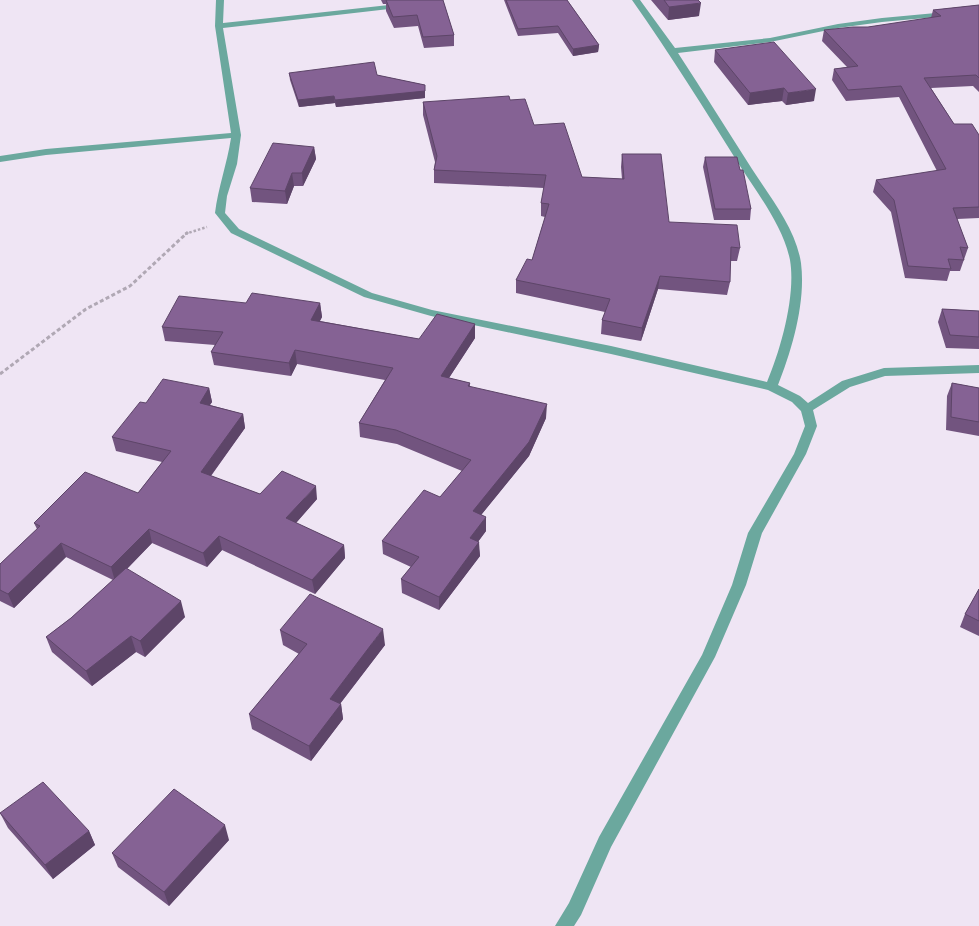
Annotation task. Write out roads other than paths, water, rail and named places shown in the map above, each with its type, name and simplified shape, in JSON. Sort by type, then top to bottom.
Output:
[{"type":"street","points":[[220,0],[219,26],[236,136],[232,164],[222,196],[220,213],[235,231],[368,295],[431,313],[610,350],[771,387],[796,398],[807,409],[811,426],[800,454],[755,533],[739,584],[708,657],[605,842],[575,909],[564,926]]},
{"type":"street","points":[[636,0],[673,51],[770,205],[784,230],[793,254],[796,269],[794,309],[788,344],[771,387]]},
{"type":"street","points":[[219,26],[389,7]]},
{"type":"street","points":[[673,51],[770,40],[838,26],[882,20],[979,10]]},
{"type":"street","points":[[0,159],[46,152],[236,136]]},
{"type":"street","points":[[807,409],[846,384],[884,372],[979,369]]}]
